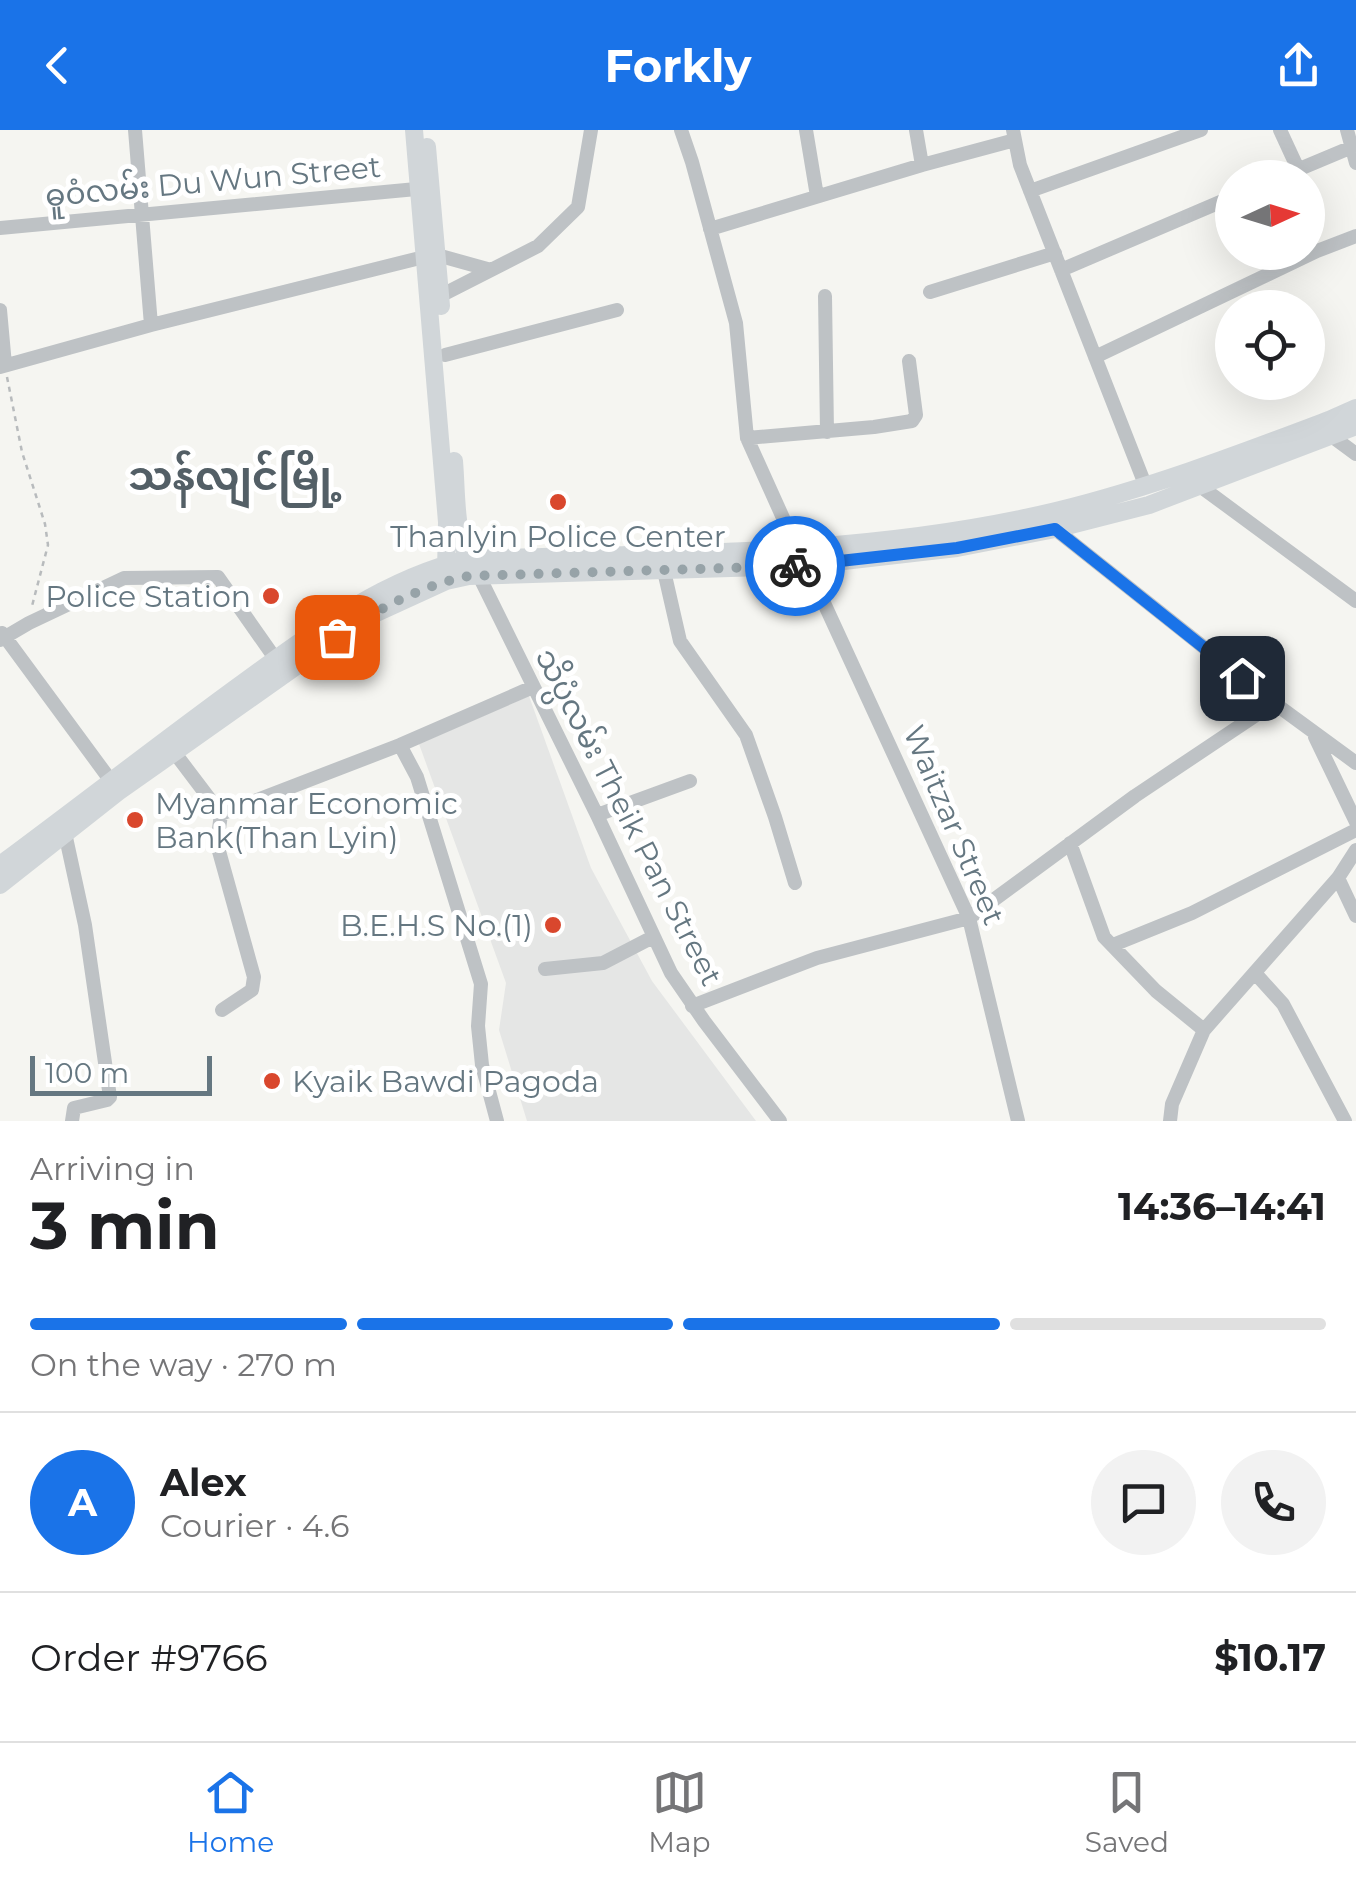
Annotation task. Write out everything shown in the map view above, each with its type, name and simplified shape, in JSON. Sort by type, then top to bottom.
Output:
[{"type":"main road","points":[[414,130],[425,188]]},
{"type":"main road","points":[[426,130],[425,188],[447,522],[446,572]]},
{"type":"main road","points":[[430,256],[440,296],[460,525],[468,559],[479,576]]},
{"type":"main road","points":[[0,885],[170,747],[358,603],[446,572],[468,559],[798,557],[1053,512],[1146,487],[1356,408]]},
{"type":"main road","points":[[446,572],[479,576],[664,571],[798,557],[957,548],[1055,529],[1149,504],[1356,426]]},
{"type":"main road","points":[[0,865],[111,781],[170,747]]},
{"type":"street","points":[[135,130],[151,325]]},
{"type":"street","points":[[440,296],[538,246],[578,207],[590,130]]},
{"type":"street","name":"Waitzar Street","points":[[681,130],[736,323],[747,438],[798,557],[818,590],[970,918],[1018,1121]]},
{"type":"street","points":[[806,130],[817,196]]},
{"type":"street","points":[[916,130],[922,165]]},
{"type":"street","points":[[1030,191],[1201,130]]},
{"type":"street","points":[[1280,130],[1294,160]]},
{"type":"street","points":[[1347,130],[1356,163]]},
{"type":"street","points":[[710,229],[1014,135],[1020,165],[1146,487]]},
{"type":"street","points":[[1320,160],[1352,147]]},
{"type":"street","name":"ဓူဝံလမ်း Du Wun Street","points":[[0,228],[425,188]]},
{"type":"street","points":[[1061,270],[1215,204]]},
{"type":"street","points":[[1096,357],[1356,236]]},
{"type":"street","points":[[930,292],[1054,253]]},
{"type":"street","points":[[0,310],[2,366],[430,256],[492,270]]},
{"type":"street","points":[[826,296],[827,432]]},
{"type":"street","points":[[445,355],[618,310]]},
{"type":"street","points":[[747,438],[874,427],[915,419],[909,362]]},
{"type":"street","points":[[1333,436],[1356,454]]},
{"type":"street","points":[[1200,486],[1356,601]]},
{"type":"street","points":[[1055,529],[1356,763]]},
{"type":"street","points":[[664,571],[680,641],[746,735],[795,883]]},
{"type":"street","points":[[111,781],[2,636],[124,578],[218,576],[280,666]]},
{"type":"street","name":"သိပ္ပံလမ်း Theik Pan Street","points":[[479,576],[671,973],[780,1121]]},
{"type":"street","points":[[221,814],[400,746],[533,687]]},
{"type":"street","points":[[692,1006],[817,958],[970,918],[1135,796],[1274,703]]},
{"type":"street","points":[[1313,732],[1356,822]]},
{"type":"street","points":[[400,746],[417,777],[480,984],[478,1026],[482,1065],[496,1121]]},
{"type":"street","points":[[170,747],[221,814],[218,844],[254,977],[252,990],[222,1010]]},
{"type":"street","points":[[596,816],[690,781]]},
{"type":"street","points":[[1112,945],[1192,913],[1356,830]]},
{"type":"street","points":[[65,833],[85,925],[110,1096],[74,1108],[72,1121]]},
{"type":"street","points":[[1070,843],[1104,936],[1156,991],[1204,1030]]},
{"type":"street","points":[[1170,1121],[1172,1104],[1204,1030],[1338,878],[1356,850]]},
{"type":"street","points":[[1338,878],[1356,916]]},
{"type":"street","points":[[545,969],[603,963],[653,937]]},
{"type":"street","points":[[1254,973],[1283,1004],[1345,1121]]},
{"type":"path","points":[[2,366],[48,545],[29,623]]},
{"type":"shaded area","name":"B.E.H.S No.(1)","points":[[529,696],[591,868],[652,981],[756,1121],[527,1121],[499,1030],[506,983],[419,744]]},
{"type":"way so far","points":[[337,637],[363,619],[446,581],[469,576],[795,566]]},
{"type":"place","name":"Thanlyin Police Center","points":[[558,502]]},
{"type":"place","name":"Police Station","points":[[271,596]]},
{"type":"place","name":"Myanmar Economic Bank(Than Lyin)","points":[[135,820]]},
{"type":"place","name":"B.E.H.S No.(1)","points":[[553,925]]},
{"type":"place","name":"Kyaik Bawdi Pagoda","points":[[272,1081]]},
{"type":"district","name":"သန်လျင်မြို့","points":[[235,475]]},
{"type":"route","points":[[795,566],[957,548],[1055,529],[1242,678]]}]
